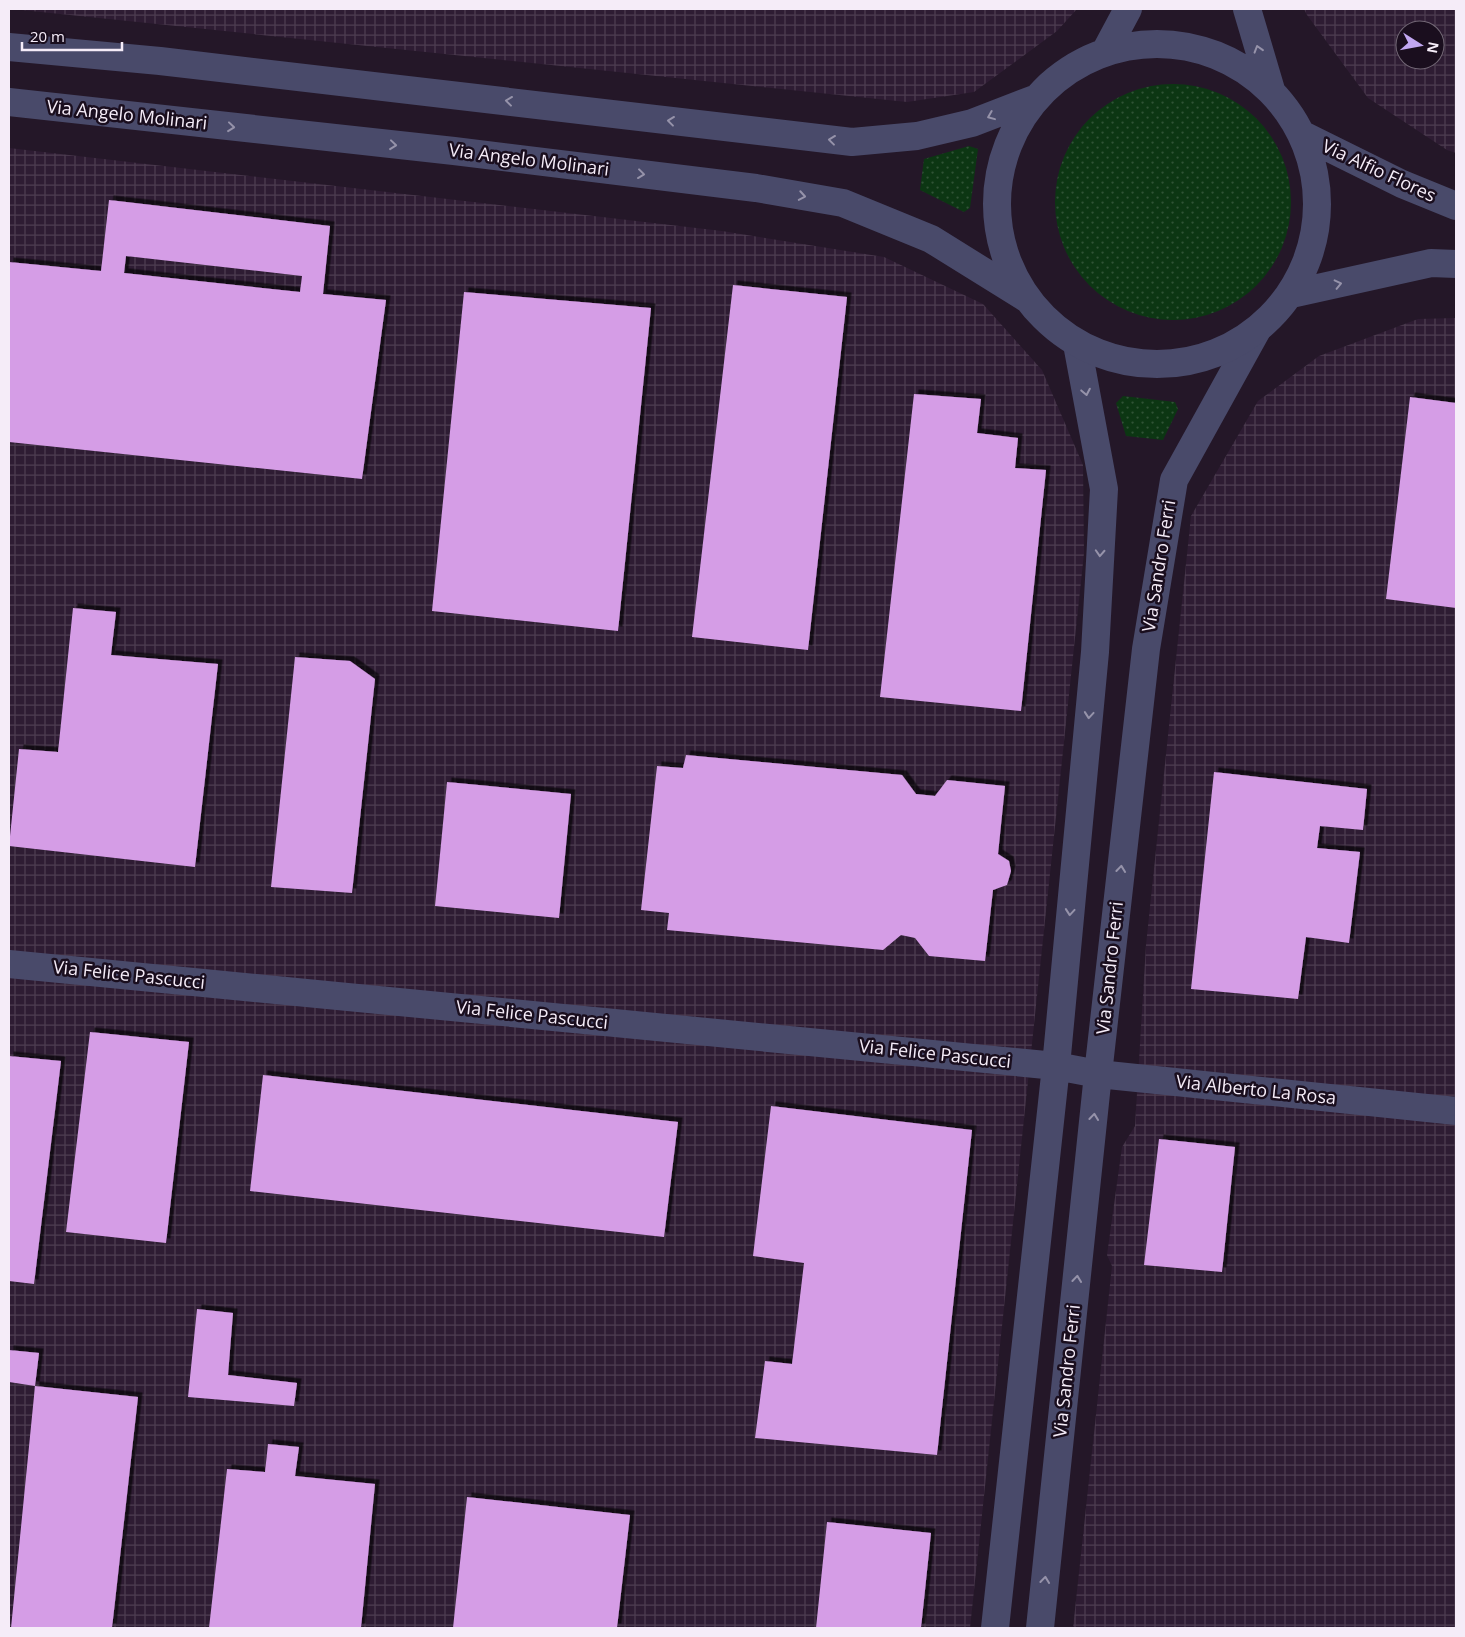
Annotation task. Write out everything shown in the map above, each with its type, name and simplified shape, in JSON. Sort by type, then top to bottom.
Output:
[{"type":"street","points":[[1105,52],[1128,9]]},
{"type":"street","points":[[1247,9],[1271,90]]},
{"type":"street","points":[[1148,43],[1193,47],[1235,63],[1271,90],[1303,135],[1317,188],[1313,244],[1291,294],[1257,330],[1216,354],[1169,365],[1121,362],[1077,344],[1049,324],[1026,298],[1003,250],[996,196],[1008,144],[1036,98],[1068,70],[1105,52],[1148,43]]},
{"type":"street","points":[[9,47],[160,61],[852,142],[917,136],[963,126],[1036,98]]},
{"type":"street","name":"Via Angelo Molinari","points":[[9,102],[454,151],[746,186],[843,203],[931,239],[1026,298]]},
{"type":"street","name":"Via Alfio Flores","points":[[1303,135],[1402,184],[1456,206]]},
{"type":"street","points":[[1291,294],[1431,263],[1456,264]]},
{"type":"street","name":"Via Sandro Ferri","points":[[1040,1628],[1098,1074],[1146,649],[1174,480],[1257,330]]},
{"type":"street","points":[[995,1628],[1056,1066],[1095,652],[1104,489],[1077,344]]},
{"type":"street","name":"Via Felice Pascucci","points":[[9,964],[1056,1066]]},
{"type":"street","name":"Via Alberto La Rosa","points":[[1056,1066],[1098,1074],[1456,1111]]},
{"type":"shaded area","points":[[12,9],[1077,9],[1057,31],[974,92],[907,102]]},
{"type":"shaded area","points":[[1304,9],[1456,9],[1456,153],[1447,150],[1368,98]]},
{"type":"shaded area","points":[[9,148],[722,231],[884,257],[983,304],[1042,370],[1083,465],[1084,553],[970,1628],[9,1628]]},
{"type":"shaded area","points":[[1456,318],[1456,1628],[1073,1628],[1112,1266],[1107,1255],[1122,1147],[1135,1126],[1146,945],[1191,516],[1258,401],[1319,356],[1418,319]]},
{"type":"green space","points":[[1173,84],[1196,87],[1218,93],[1248,111],[1264,127],[1282,157],[1288,179],[1291,202],[1288,225],[1282,247],[1264,277],[1248,293],[1218,311],[1196,317],[1173,320],[1150,317],[1128,311],[1098,293],[1082,277],[1064,247],[1058,225],[1055,202],[1058,179],[1064,157],[1082,127],[1098,111],[1128,93],[1150,87]]},
{"type":"green space","points":[[969,146],[978,149],[970,208],[964,212],[920,190],[924,159]]},
{"type":"green space","points":[[1123,396],[1175,402],[1178,409],[1163,440],[1126,436],[1116,403]]},
{"type":"building","points":[[109,200],[330,226],[323,294],[386,300],[362,479],[9,442],[9,262],[101,271]],"holes":[[[126,256],[302,276],[300,292],[124,273]]]},
{"type":"building","points":[[733,285],[847,297],[808,650],[692,637]]},
{"type":"building","points":[[464,292],[651,308],[618,631],[432,611]]},
{"type":"building","points":[[914,394],[981,399],[977,433],[1018,438],[1015,468],[1046,470],[1021,711],[880,697]]},
{"type":"building","points":[[1410,397],[1456,403],[1456,608],[1386,599]]},
{"type":"building","points":[[73,608],[116,612],[111,655],[218,664],[195,867],[9,846],[19,749],[58,752]]},
{"type":"building","points":[[295,657],[350,661],[375,679],[352,893],[271,887]]},
{"type":"building","points":[[686,755],[902,775],[916,794],[935,796],[947,780],[1005,786],[998,854],[1009,861],[1011,871],[1007,885],[993,890],[985,961],[929,956],[915,938],[901,935],[883,950],[667,930],[669,913],[641,910],[657,766],[683,768]]},
{"type":"building","points":[[1214,772],[1367,789],[1363,830],[1320,826],[1317,848],[1360,852],[1349,943],[1306,937],[1298,999],[1191,989]]},
{"type":"building","points":[[447,782],[571,794],[559,918],[435,906]]},
{"type":"building","points":[[90,1032],[189,1042],[166,1243],[66,1232]]},
{"type":"building","points":[[9,1056],[61,1061],[34,1284],[9,1281]]},
{"type":"building","points":[[263,1075],[678,1122],[664,1237],[250,1191]]},
{"type":"building","points":[[771,1106],[972,1130],[937,1455],[755,1438],[765,1361],[792,1364],[804,1263],[753,1256]]},
{"type":"building","points":[[1159,1139],[1235,1147],[1222,1272],[1144,1265]]},
{"type":"building","points":[[197,1309],[233,1313],[228,1375],[297,1383],[294,1406],[188,1397]]},
{"type":"building","points":[[9,1350],[39,1353],[35,1386],[9,1382]]},
{"type":"building","points":[[35,1386],[138,1397],[112,1628],[11,1628]]},
{"type":"building","points":[[268,1444],[299,1447],[295,1476],[375,1484],[361,1628],[209,1628],[227,1469],[265,1472]]},
{"type":"building","points":[[467,1497],[630,1515],[617,1628],[453,1628]]},
{"type":"building","points":[[827,1522],[931,1533],[921,1628],[816,1628]]}]
